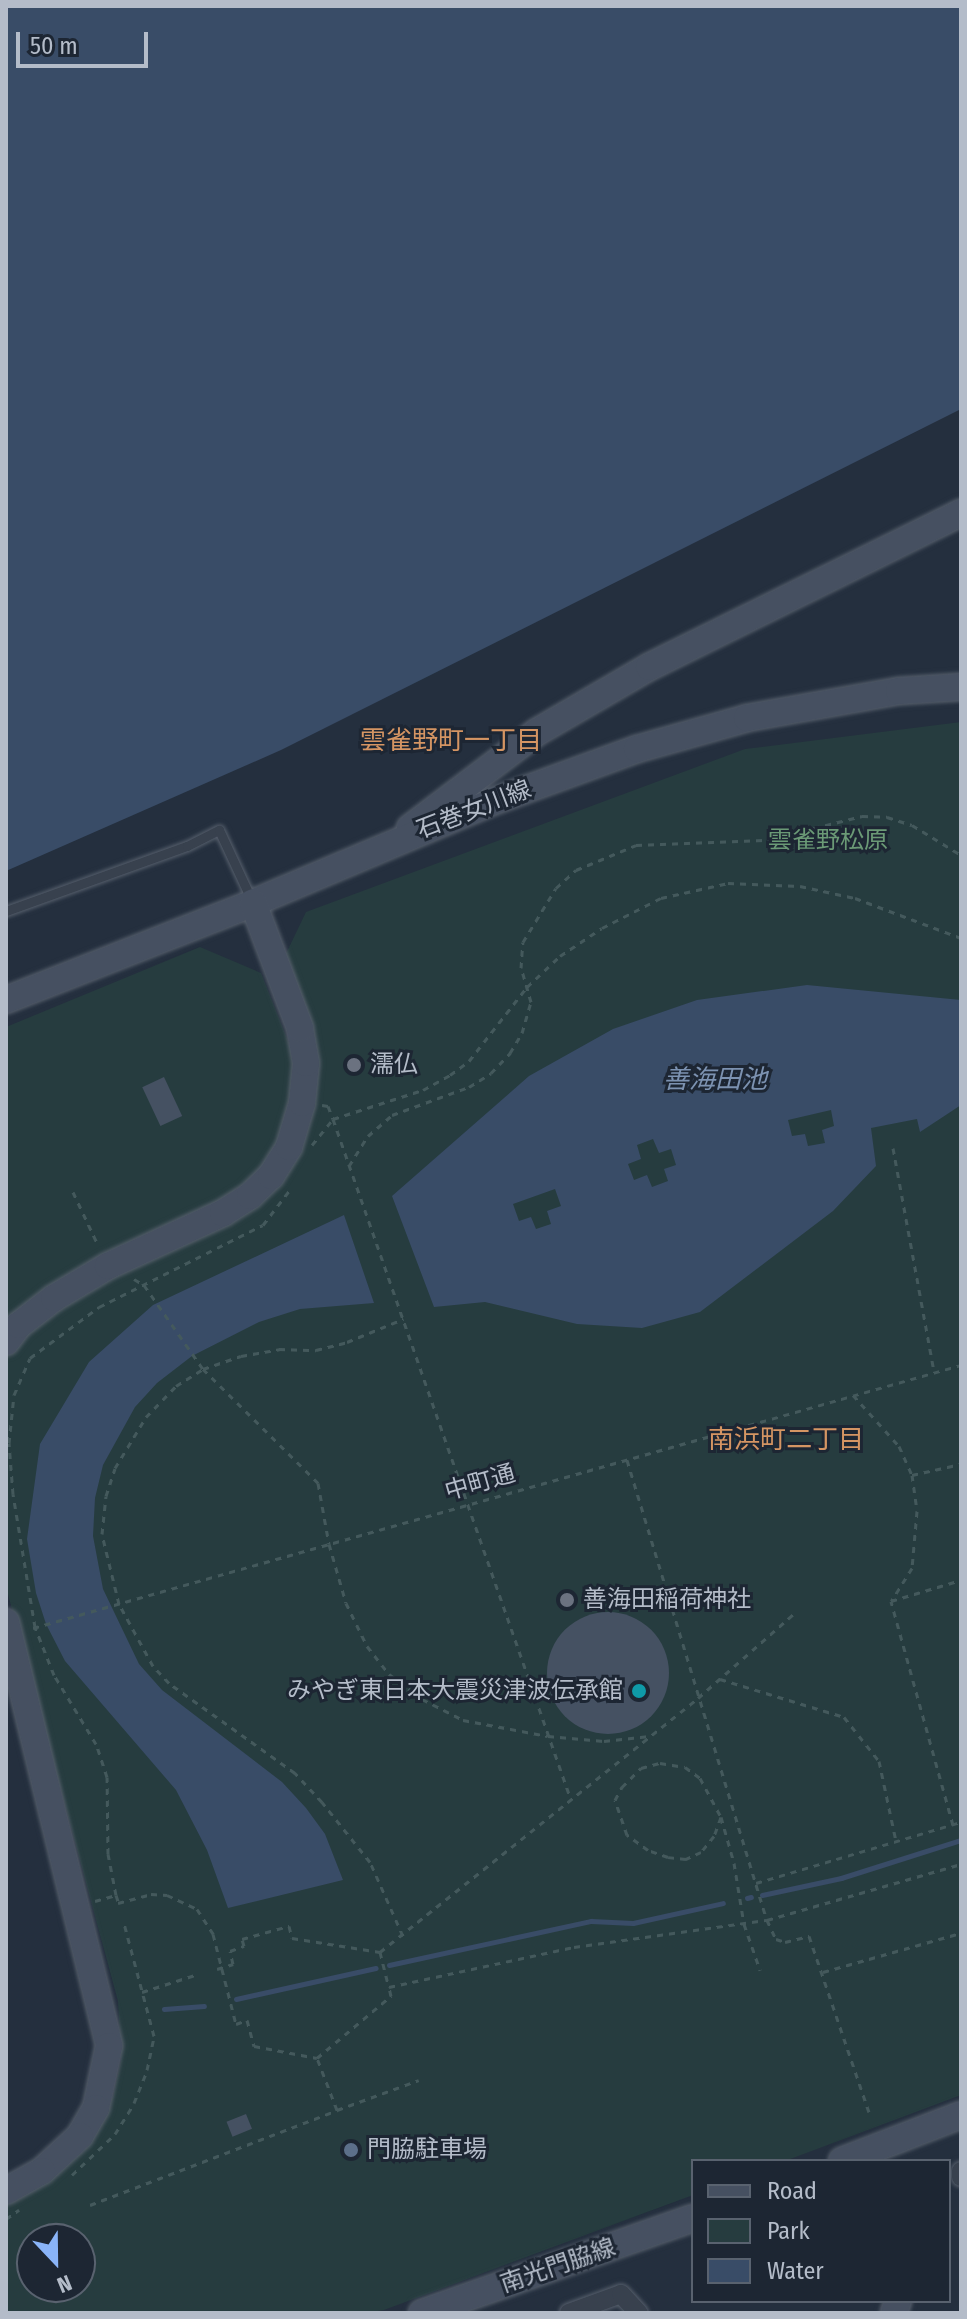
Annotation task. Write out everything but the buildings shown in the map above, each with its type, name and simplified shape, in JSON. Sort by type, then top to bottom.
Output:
[{"type":"street","points":[[395,841],[437,804],[549,725],[649,667],[961,513]]},
{"type":"street","name":"石巻女川線","points":[[6,1000],[253,903],[395,841],[637,749],[747,718],[899,691],[961,687]]},
{"type":"street","points":[[6,1342],[19,1325],[54,1298],[108,1266],[223,1213],[250,1196],[271,1176],[289,1147],[302,1103],[306,1063],[300,1028],[253,903]]},
{"type":"street","points":[[6,2191],[42,2171],[80,2136],[96,2108],[109,2046],[102,2006],[8,1628]]},
{"type":"street","points":[[871,2156],[961,2115]]},
{"type":"street","points":[[961,2171],[961,2177]]},
{"type":"street","name":"南光門脇線","points":[[422,2313],[691,2219]]},
{"type":"street","points":[[569,2313],[621,2294],[639,2313]]},
{"type":"lane","points":[[6,911],[187,846],[219,830],[253,903]]},
{"type":"path","points":[[349,1166],[368,1136],[392,1115],[469,1087],[491,1073],[510,1053],[522,1033],[531,1002],[521,968],[523,942],[556,888],[576,870],[636,845],[767,840],[862,816],[887,817],[912,825],[961,855]]},
{"type":"path","points":[[306,1155],[333,1119],[423,1090],[450,1075],[469,1061],[527,987],[560,956],[602,928],[661,898],[728,883],[800,886],[855,898],[961,938]]},
{"type":"path","points":[[302,1103],[328,1106],[570,1797]]},
{"type":"path","points":[[893,1148],[934,1372]]},
{"type":"path","points":[[116,1895],[108,1854],[107,1777],[96,1744],[54,1675],[35,1627],[13,1494],[9,1443],[14,1395],[30,1358],[99,1307],[263,1225],[281,1205],[295,1180]]},
{"type":"path","points":[[73,1192],[108,1266],[144,1285],[203,1369],[318,1483],[329,1544],[346,1603],[367,1646],[389,1674],[422,1699],[463,1720],[548,1736],[604,1741],[650,1736]]},
{"type":"path","points":[[403,1319],[347,1342],[316,1350],[279,1349],[241,1356],[203,1369],[176,1386],[146,1417],[115,1468],[106,1496],[102,1534],[119,1604],[153,1666],[169,1683],[295,1773],[322,1802],[370,1862],[403,1936]]},
{"type":"path","name":"中町通","points":[[8,1628],[35,1627],[119,1604],[961,1365]]},
{"type":"path","points":[[853,1395],[899,1446],[912,1475],[917,1511],[912,1568],[891,1601],[953,1825]]},
{"type":"path","points":[[627,1460],[767,1920],[776,1939],[785,1942],[809,1936],[869,2112]]},
{"type":"path","points":[[912,1475],[961,1464]]},
{"type":"path","points":[[891,1601],[961,1580]]},
{"type":"path","points":[[219,1968],[233,1964],[230,1951],[244,1946],[242,1939],[289,1926],[292,1938],[380,1952],[570,1797],[698,1698],[796,1612]]},
{"type":"path","points":[[719,1679],[844,1717],[879,1761],[896,1841]]},
{"type":"path","points":[[721,1817],[714,1836],[701,1852],[686,1859],[668,1857],[648,1850],[627,1835],[615,1800],[622,1787],[641,1768],[660,1763],[685,1767],[700,1778],[721,1817],[734,1863],[744,1924],[760,1970]]},
{"type":"path","points":[[756,1883],[961,1822]]},
{"type":"path","points":[[389,1987],[574,1947],[767,1920],[961,1864]]},
{"type":"path","points":[[118,1903],[151,1894],[184,1900],[207,1920],[236,2024],[247,2020],[254,2046],[317,2058]]},
{"type":"path","points":[[823,1972],[961,1933]]},
{"type":"path","points":[[317,2058],[391,1996],[380,1952]]},
{"type":"path","points":[[142,1992],[198,1974]]},
{"type":"path","points":[[317,2058],[337,2110]]},
{"type":"path","points":[[90,2205],[419,2080]]},
{"type":"green space","name":"雲雀野松原","points":[[961,722],[961,2095],[790,2159],[691,2159],[691,2196],[384,2310],[365,2313],[6,2313],[6,2202],[39,2186],[84,2151],[113,2096],[121,2060],[118,2001],[6,1587],[6,1357],[20,1333],[57,1303],[225,1218],[301,1132],[282,962],[306,912],[745,749]]},
{"type":"green space","points":[[200,947],[261,973],[294,1056],[288,1131],[271,1164],[201,1214],[6,1329],[6,1027]]},
{"type":"water","points":[[6,6],[961,6],[961,409],[281,750],[6,871]]},
{"type":"water","name":"善海田池","points":[[807,985],[961,1000],[961,1105],[920,1132],[917,1119],[871,1128],[876,1166],[833,1211],[700,1312],[642,1328],[577,1324],[485,1302],[434,1307],[392,1196],[529,1076],[613,1029],[697,1000]],"holes":[[[831,1110],[834,1126],[822,1130],[825,1143],[808,1146],[805,1134],[792,1136],[788,1120]],[[653,1139],[659,1153],[671,1149],[676,1165],[664,1169],[668,1181],[652,1187],[647,1175],[634,1180],[628,1164],[641,1159],[637,1145]],[[555,1189],[561,1206],[547,1211],[551,1224],[536,1229],[531,1217],[519,1221],[513,1204]]]},
{"type":"water","points":[[344,1215],[374,1303],[300,1309],[259,1322],[192,1356],[157,1383],[135,1407],[103,1465],[95,1498],[93,1536],[103,1589],[139,1664],[162,1690],[282,1782],[325,1834],[343,1880],[228,1908],[207,1850],[176,1790],[65,1661],[46,1624],[36,1593],[27,1539],[40,1444],[89,1362],[153,1305]]},
{"type":"waterway","points":[[762,1895],[841,1878],[961,1840]]},
{"type":"waterway","points":[[747,1898],[751,1897]]},
{"type":"waterway","points":[[389,1965],[591,1921],[633,1923],[723,1903]]},
{"type":"waterway","points":[[236,1999],[376,1968]]},
{"type":"waterway","points":[[164,2009],[204,2006]]},
{"type":"place","name":"濡仏","points":[[354,1065]]},
{"type":"place","name":"善海田稲荷神社","points":[[567,1600]]},
{"type":"place","name":"みやぎ東日本大震災津波伝承館","points":[[639,1691]]},
{"type":"place","name":"門脇駐車場","points":[[351,2150]]},
{"type":"district","name":"雲雀野町一丁目","points":[[451,741]]},
{"type":"district","name":"南浜町二丁目","points":[[786,1440]]}]
